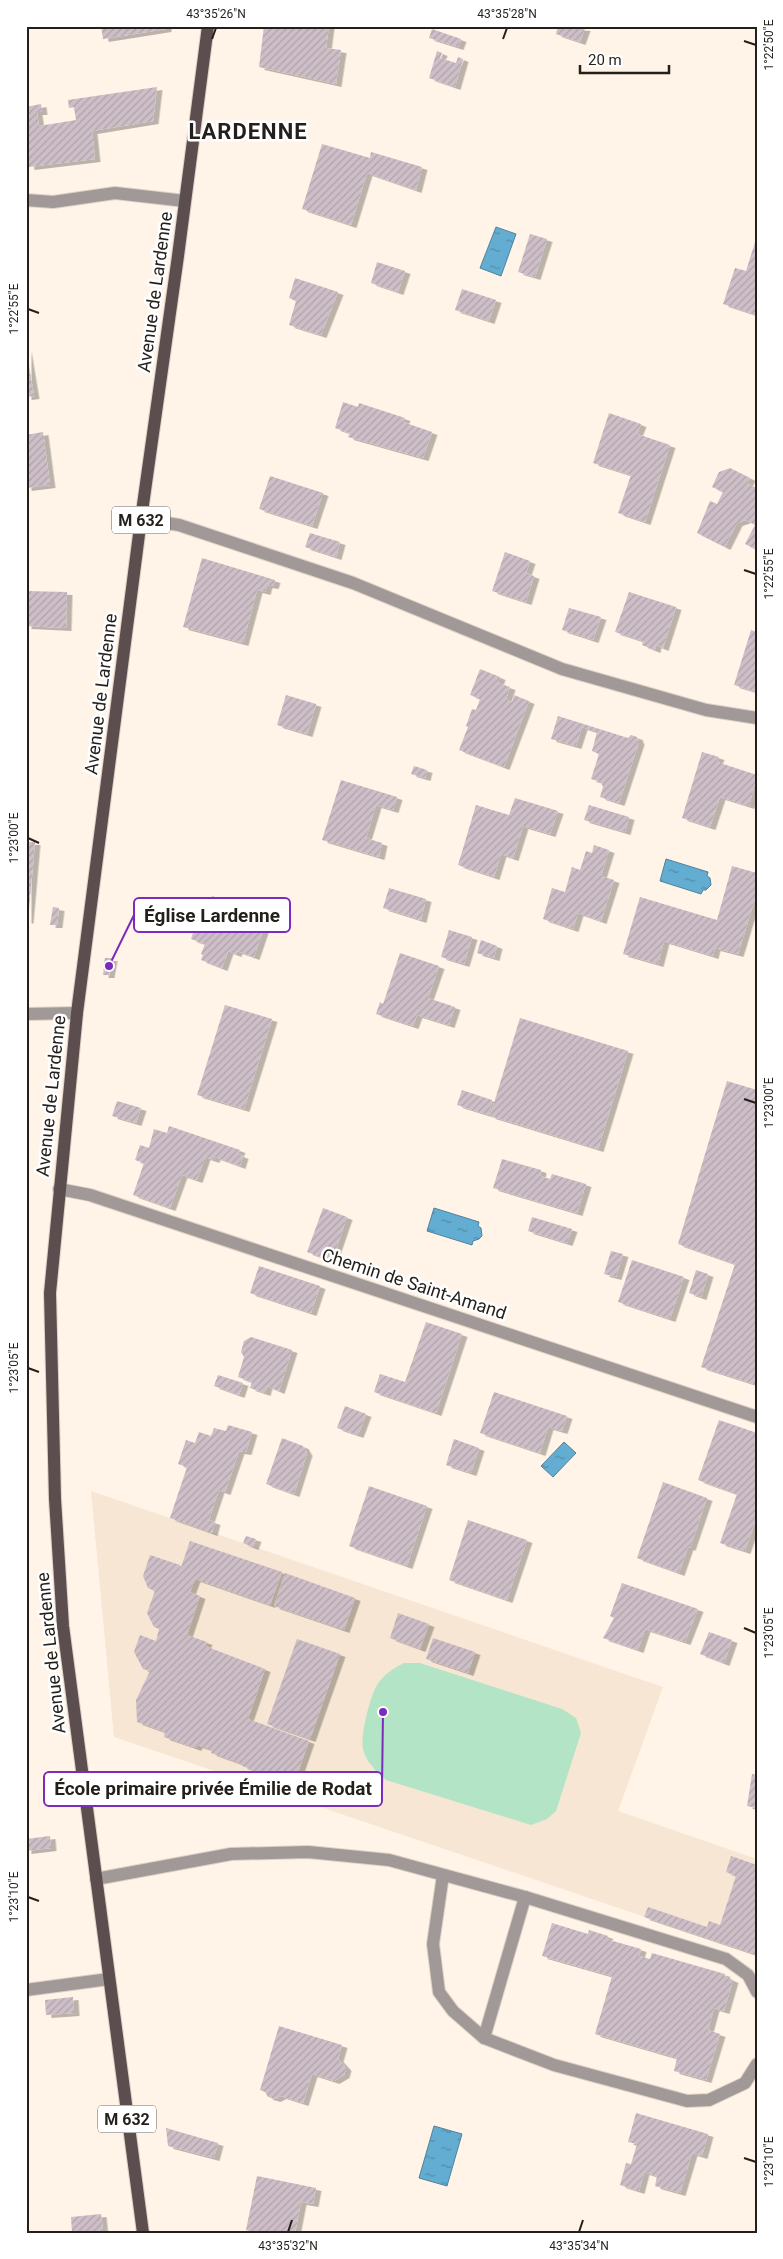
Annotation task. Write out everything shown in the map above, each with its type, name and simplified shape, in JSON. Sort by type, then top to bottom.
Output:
[{"type":"main road","name":"Avenue de Lardenne","points":[[143,2233],[63,1626],[55,1499],[50,1293],[58,1189],[77,1013],[141,519],[208,26]]},
{"type":"street","points":[[26,200],[53,202],[115,193],[185,201]]},
{"type":"street","points":[[141,519],[179,525],[353,583],[562,669],[706,710],[757,718]]},
{"type":"street","points":[[26,1014],[77,1013]]},
{"type":"street","name":"Chemin de Saint-Amand","points":[[58,1189],[90,1195],[757,1417]]},
{"type":"street","points":[[96,1879],[231,1854],[308,1852],[389,1860],[443,1874],[726,1959],[748,1975],[757,1992]]},
{"type":"street","points":[[443,1874],[433,1944],[439,1992],[453,2011],[484,2038],[554,2065],[687,2101],[709,2100],[745,2083],[757,2064]]},
{"type":"street","points":[[484,2038],[524,1898]]},
{"type":"street","points":[[26,1990],[109,1979]]},
{"type":"shaded area","points":[[91,1491],[663,1687],[618,1811],[757,1859],[757,1955],[114,1737]]},
{"type":"green space","points":[[404,1663],[420,1663],[562,1709],[576,1718],[581,1733],[556,1811],[547,1819],[531,1825],[386,1780],[364,1754],[363,1735],[366,1716],[377,1685],[389,1672]]},
{"type":"water","points":[[496,227],[516,234],[501,276],[480,268]]},
{"type":"water","points":[[666,859],[708,872],[707,876],[710,878],[711,885],[706,890],[703,890],[701,894],[660,881]]},
{"type":"water","points":[[434,1208],[479,1222],[478,1226],[481,1228],[482,1236],[473,1241],[472,1245],[427,1231]]},
{"type":"water","points":[[564,1442],[576,1453],[553,1477],[541,1466]]},
{"type":"water","points":[[434,2126],[462,2134],[447,2186],[419,2178]]},
{"type":"building","points":[[101,26],[166,26],[166,29],[103,39]]},
{"type":"building","points":[[264,26],[329,26],[326,48],[341,50],[336,84],[259,67]]},
{"type":"building","points":[[558,26],[585,28],[580,42],[556,34]]},
{"type":"building","points":[[432,29],[461,39],[458,47],[429,38]]},
{"type":"building","points":[[437,51],[442,53],[440,58],[456,63],[458,57],[463,59],[455,87],[429,78]]},
{"type":"building","points":[[157,87],[153,121],[92,131],[95,159],[29,167],[26,142],[26,107],[41,104],[42,112],[37,112],[39,126],[76,120],[74,107],[69,108],[68,100]]},
{"type":"building","points":[[322,144],[370,158],[371,152],[422,167],[416,190],[367,173],[351,225],[302,209]]},
{"type":"building","points":[[530,234],[547,239],[535,277],[518,272]]},
{"type":"building","points":[[756,239],[757,315],[723,304],[735,268],[746,271]]},
{"type":"building","points":[[377,262],[405,271],[398,292],[371,283]]},
{"type":"building","points":[[295,278],[338,292],[321,335],[289,325],[296,301],[289,298]]},
{"type":"building","points":[[462,289],[496,300],[489,321],[455,310]]},
{"type":"building","points":[[26,348],[34,396],[26,397]]},
{"type":"building","points":[[343,402],[358,407],[359,403],[405,418],[403,422],[432,432],[423,458],[348,437],[350,433],[335,428]]},
{"type":"building","points":[[609,413],[641,424],[637,434],[670,445],[645,522],[618,513],[631,475],[593,463]]},
{"type":"building","points":[[43,432],[50,485],[26,488],[26,435]]},
{"type":"building","points":[[730,468],[750,478],[747,484],[757,488],[757,550],[745,544],[755,525],[746,520],[737,523],[725,547],[697,533],[710,501],[717,504],[723,492],[712,487],[719,472]]},
{"type":"building","points":[[270,476],[323,493],[312,526],[259,509]]},
{"type":"building","points":[[310,533],[340,542],[336,557],[305,547]]},
{"type":"building","points":[[505,552],[530,561],[526,573],[534,576],[526,602],[492,591]]},
{"type":"building","points":[[202,558],[275,580],[273,586],[267,585],[265,592],[257,590],[243,643],[183,627]]},
{"type":"building","points":[[26,591],[67,592],[66,628],[26,626]]},
{"type":"building","points":[[629,592],[676,607],[663,648],[656,645],[655,650],[642,645],[643,641],[615,632]]},
{"type":"building","points":[[569,608],[601,617],[593,640],[562,630]]},
{"type":"building","points":[[751,630],[757,632],[757,692],[734,685]]},
{"type":"building","points":[[480,669],[500,677],[498,683],[510,687],[506,699],[512,702],[514,695],[529,701],[504,767],[459,750],[468,727],[466,726],[472,709],[476,710],[480,699],[470,695]]},
{"type":"building","points":[[286,695],[316,704],[307,734],[277,725]]},
{"type":"building","points":[[558,716],[628,738],[631,735],[637,737],[639,742],[619,803],[600,797],[603,787],[601,782],[591,779],[599,754],[592,751],[597,732],[582,727],[576,746],[551,739]]},
{"type":"building","points":[[702,752],[719,757],[717,762],[757,775],[749,806],[720,797],[710,827],[682,818]]},
{"type":"building","points":[[414,766],[427,770],[425,778],[411,774]]},
{"type":"building","points":[[341,780],[397,797],[393,810],[376,805],[366,838],[382,843],[379,857],[322,840]]},
{"type":"building","points":[[515,798],[558,811],[550,834],[523,826],[513,858],[501,854],[494,877],[458,865],[476,805],[509,815]]},
{"type":"building","points":[[589,805],[629,817],[625,832],[584,820]]},
{"type":"building","points":[[26,842],[35,842],[28,921],[26,920]]},
{"type":"building","points":[[594,845],[609,850],[601,876],[614,880],[601,921],[578,913],[573,929],[543,919],[552,888],[565,892],[572,867],[580,870],[586,851],[592,853]]},
{"type":"building","points":[[732,866],[757,873],[757,892],[738,954],[715,948],[713,956],[664,941],[658,964],[623,954],[640,897],[717,920]]},
{"type":"building","points":[[389,888],[426,899],[421,920],[383,908]]},
{"type":"building","points":[[212,896],[250,909],[246,922],[252,924],[259,903],[271,907],[254,957],[237,951],[236,954],[228,951],[222,968],[201,960],[205,944],[191,939],[200,911],[206,913]]},
{"type":"building","points":[[53,907],[59,908],[57,925],[50,925]]},
{"type":"building","points":[[449,930],[472,937],[464,964],[441,957]]},
{"type":"building","points":[[481,940],[497,946],[494,958],[477,953]]},
{"type":"building","points":[[400,953],[439,966],[428,998],[455,1007],[449,1025],[417,1015],[413,1026],[376,1014],[380,1002],[383,1004]]},
{"type":"building","points":[[105,958],[112,958],[109,975],[103,975]]},
{"type":"building","points":[[225,1005],[272,1019],[244,1109],[197,1095]]},
{"type":"building","points":[[520,1018],[628,1051],[598,1149],[490,1116]]},
{"type":"building","points":[[727,1081],[757,1090],[757,1385],[701,1367],[735,1264],[678,1244]]},
{"type":"building","points":[[462,1090],[492,1100],[489,1115],[457,1105]]},
{"type":"building","points":[[117,1101],[141,1108],[136,1123],[112,1116]]},
{"type":"building","points":[[169,1126],[240,1150],[238,1154],[243,1156],[240,1166],[215,1157],[214,1160],[205,1157],[197,1180],[182,1175],[170,1208],[133,1195],[144,1163],[135,1160],[140,1145],[149,1148],[154,1129],[167,1133]]},
{"type":"building","points":[[502,1159],[541,1170],[540,1176],[550,1179],[552,1174],[586,1184],[577,1213],[493,1188]]},
{"type":"building","points":[[323,1208],[347,1217],[332,1261],[307,1252]]},
{"type":"building","points":[[532,1217],[572,1229],[567,1243],[528,1231]]},
{"type":"building","points":[[611,1251],[623,1254],[616,1277],[604,1274]]},
{"type":"building","points":[[632,1260],[684,1277],[670,1319],[618,1302]]},
{"type":"building","points":[[259,1266],[320,1286],[311,1313],[250,1293]]},
{"type":"building","points":[[696,1270],[708,1274],[701,1297],[689,1293]]},
{"type":"building","points":[[426,1322],[462,1334],[436,1413],[374,1392],[380,1374],[405,1382]]},
{"type":"building","points":[[251,1337],[292,1350],[279,1391],[267,1386],[265,1393],[250,1388],[252,1382],[238,1377],[244,1357],[241,1352],[244,1341]]},
{"type":"building","points":[[218,1375],[243,1383],[239,1395],[214,1386]]},
{"type":"building","points":[[494,1392],[567,1416],[562,1431],[548,1427],[540,1453],[480,1433]]},
{"type":"building","points":[[345,1406],[366,1414],[358,1435],[337,1428]]},
{"type":"building","points":[[719,1420],[757,1433],[754,1444],[757,1445],[757,1516],[745,1551],[720,1543],[737,1494],[698,1480]]},
{"type":"building","points":[[228,1425],[252,1432],[246,1452],[239,1451],[225,1492],[219,1490],[209,1520],[215,1522],[212,1533],[170,1518],[187,1467],[178,1464],[186,1440],[195,1443],[199,1432],[211,1436],[214,1428],[226,1431]]},
{"type":"building","points":[[282,1438],[303,1446],[307,1453],[294,1494],[266,1484]]},
{"type":"building","points":[[454,1439],[479,1448],[471,1473],[446,1465]]},
{"type":"building","points":[[663,1482],[707,1498],[690,1548],[688,1547],[679,1573],[637,1558]]},
{"type":"building","points":[[369,1486],[427,1506],[407,1566],[349,1546]]},
{"type":"building","points":[[468,1520],[527,1540],[507,1600],[449,1580]]},
{"type":"building","points":[[246,1536],[256,1539],[253,1547],[243,1543]]},
{"type":"building","points":[[190,1541],[282,1572],[270,1605],[195,1579],[190,1592],[200,1596],[187,1635],[207,1642],[205,1646],[265,1669],[248,1719],[309,1741],[294,1784],[242,1766],[242,1764],[211,1753],[212,1750],[197,1745],[196,1748],[164,1737],[165,1732],[137,1722],[136,1700],[150,1671],[143,1669],[134,1652],[140,1635],[156,1641],[159,1629],[154,1627],[147,1613],[155,1591],[148,1588],[143,1576],[150,1555],[180,1565],[179,1573]]},
{"type":"building","points":[[285,1573],[355,1598],[344,1630],[274,1606]]},
{"type":"building","points":[[622,1583],[698,1609],[685,1642],[645,1629],[638,1650],[603,1638],[614,1618],[610,1616]]},
{"type":"building","points":[[398,1613],[429,1624],[420,1649],[390,1638]]},
{"type":"building","points":[[709,1632],[732,1640],[724,1663],[700,1654]]},
{"type":"building","points":[[433,1638],[475,1652],[468,1673],[426,1659]]},
{"type":"building","points":[[297,1639],[340,1654],[310,1739],[267,1724]]},
{"type":"building","points":[[752,1774],[757,1775],[757,1808],[747,1806]]},
{"type":"building","points":[[50,1836],[51,1848],[26,1851],[26,1839]]},
{"type":"building","points":[[731,1856],[757,1865],[757,1955],[644,1917],[648,1907],[707,1927],[709,1921],[720,1925],[736,1876],[726,1872]]},
{"type":"building","points":[[552,1923],[588,1934],[589,1930],[608,1936],[606,1939],[641,1949],[639,1956],[650,1959],[652,1953],[725,1974],[724,1976],[733,1980],[724,2011],[714,2008],[708,2030],[720,2034],[706,2080],[674,2071],[677,2058],[595,2034],[612,1976],[542,1956]]},
{"type":"building","points":[[73,1997],[74,2013],[46,2015],[45,2000]]},
{"type":"building","points":[[279,2026],[342,2045],[338,2059],[346,2068],[344,2075],[334,2081],[312,2074],[303,2103],[281,2096],[275,2099],[268,2097],[265,2092],[260,2090]]},
{"type":"building","points":[[636,2113],[708,2134],[702,2156],[692,2153],[680,2193],[655,2186],[657,2176],[644,2172],[639,2191],[620,2185],[626,2163],[631,2164],[637,2144],[628,2142]]},
{"type":"building","points":[[166,2128],[218,2143],[214,2158],[168,2146]]},
{"type":"building","points":[[257,2176],[316,2188],[313,2204],[301,2202],[295,2233],[256,2233],[246,2230]]},
{"type":"building","points":[[101,2214],[103,2232],[72,2233],[71,2217]]},
{"type":"place","name":"Église Lardenne","points":[[109,966]]},
{"type":"place","name":"École primaire privée Émilie de Rodat","points":[[383,1712]]},
{"type":"district","name":"LARDENNE","points":[[248,131]]}]
